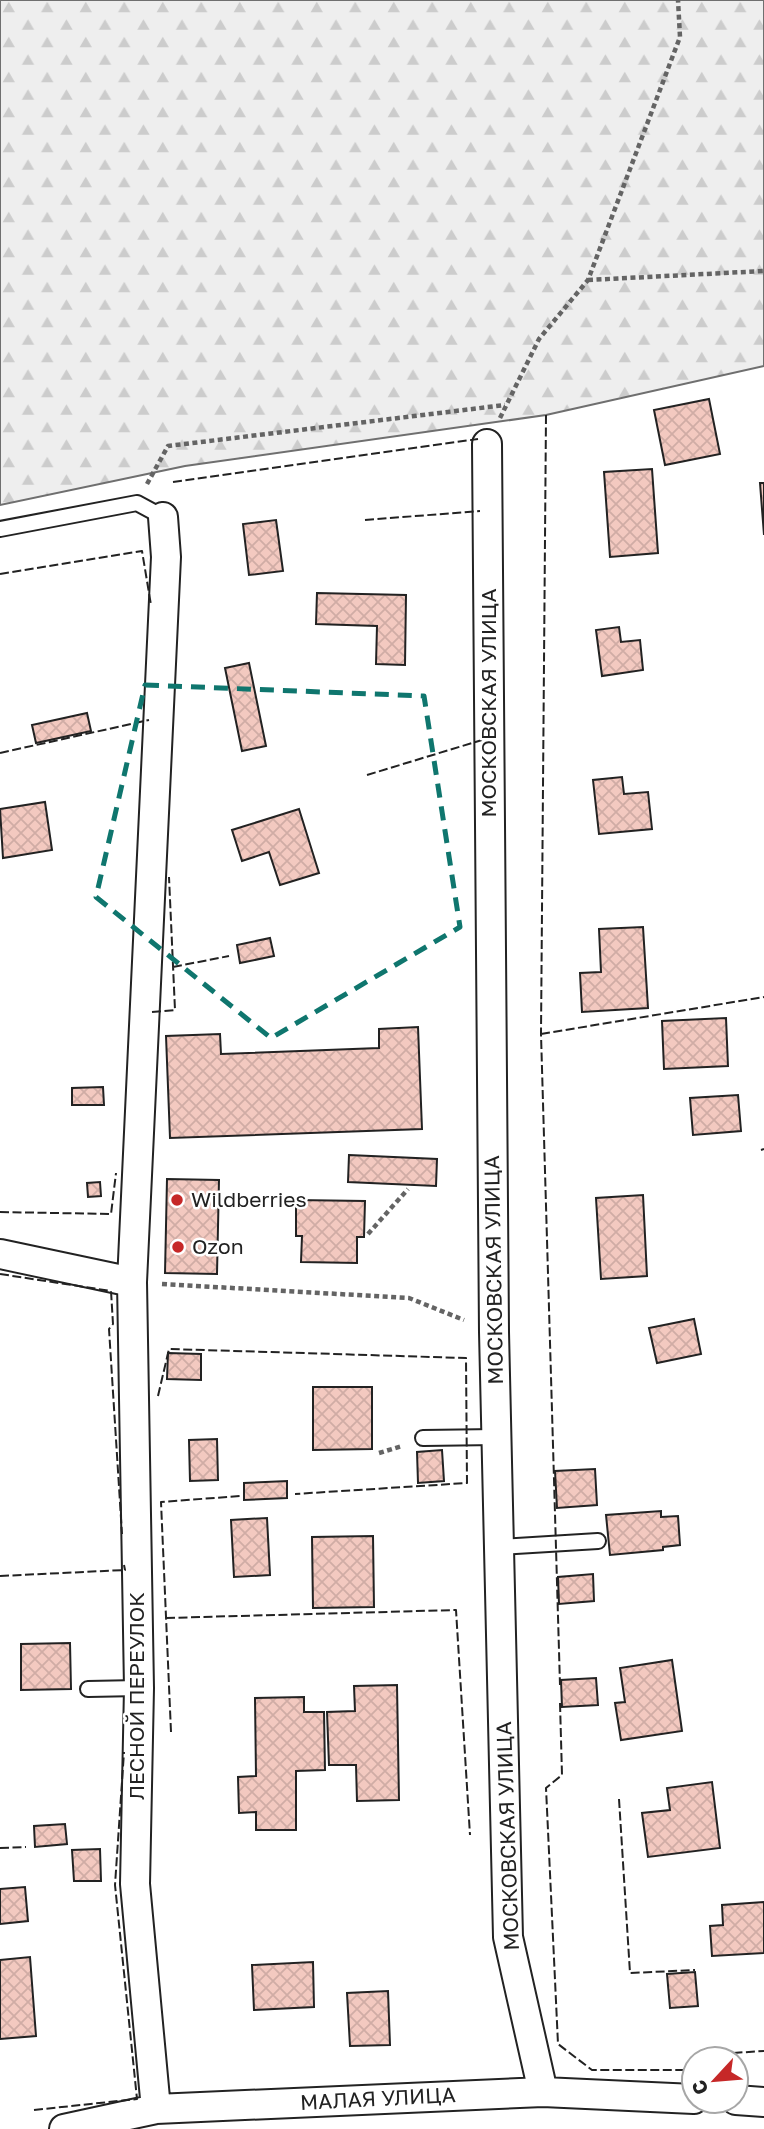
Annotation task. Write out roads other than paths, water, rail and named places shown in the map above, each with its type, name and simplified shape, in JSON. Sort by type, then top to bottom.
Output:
[{"type":"street","name":"МОСКОВСКАЯ УЛИЦА","points":[[487,444],[494,1332],[508,1937],[543,2092]]},
{"type":"street","name":"ЛЕСНОЙ ПЕРЕУЛОК","points":[[156,2109],[135,1884],[139,1688],[132,1282],[166,571],[163,517]]},
{"type":"street","points":[[0,1254],[132,1282]]},
{"type":"street","name":"МАЛАЯ УЛИЦА","points":[[64,2129],[156,2109],[543,2092],[680,2098]]},
{"type":"lane","points":[[0,529],[137,503],[163,517]]},
{"type":"lane","points":[[424,1438],[496,1437]]},
{"type":"lane","points":[[499,1547],[598,1541]]},
{"type":"lane","points":[[88,1689],[139,1688]]},
{"type":"place","name":"Wildberries","points":[[177,1200]]},
{"type":"place","name":"Ozon","points":[[178,1247]]}]
